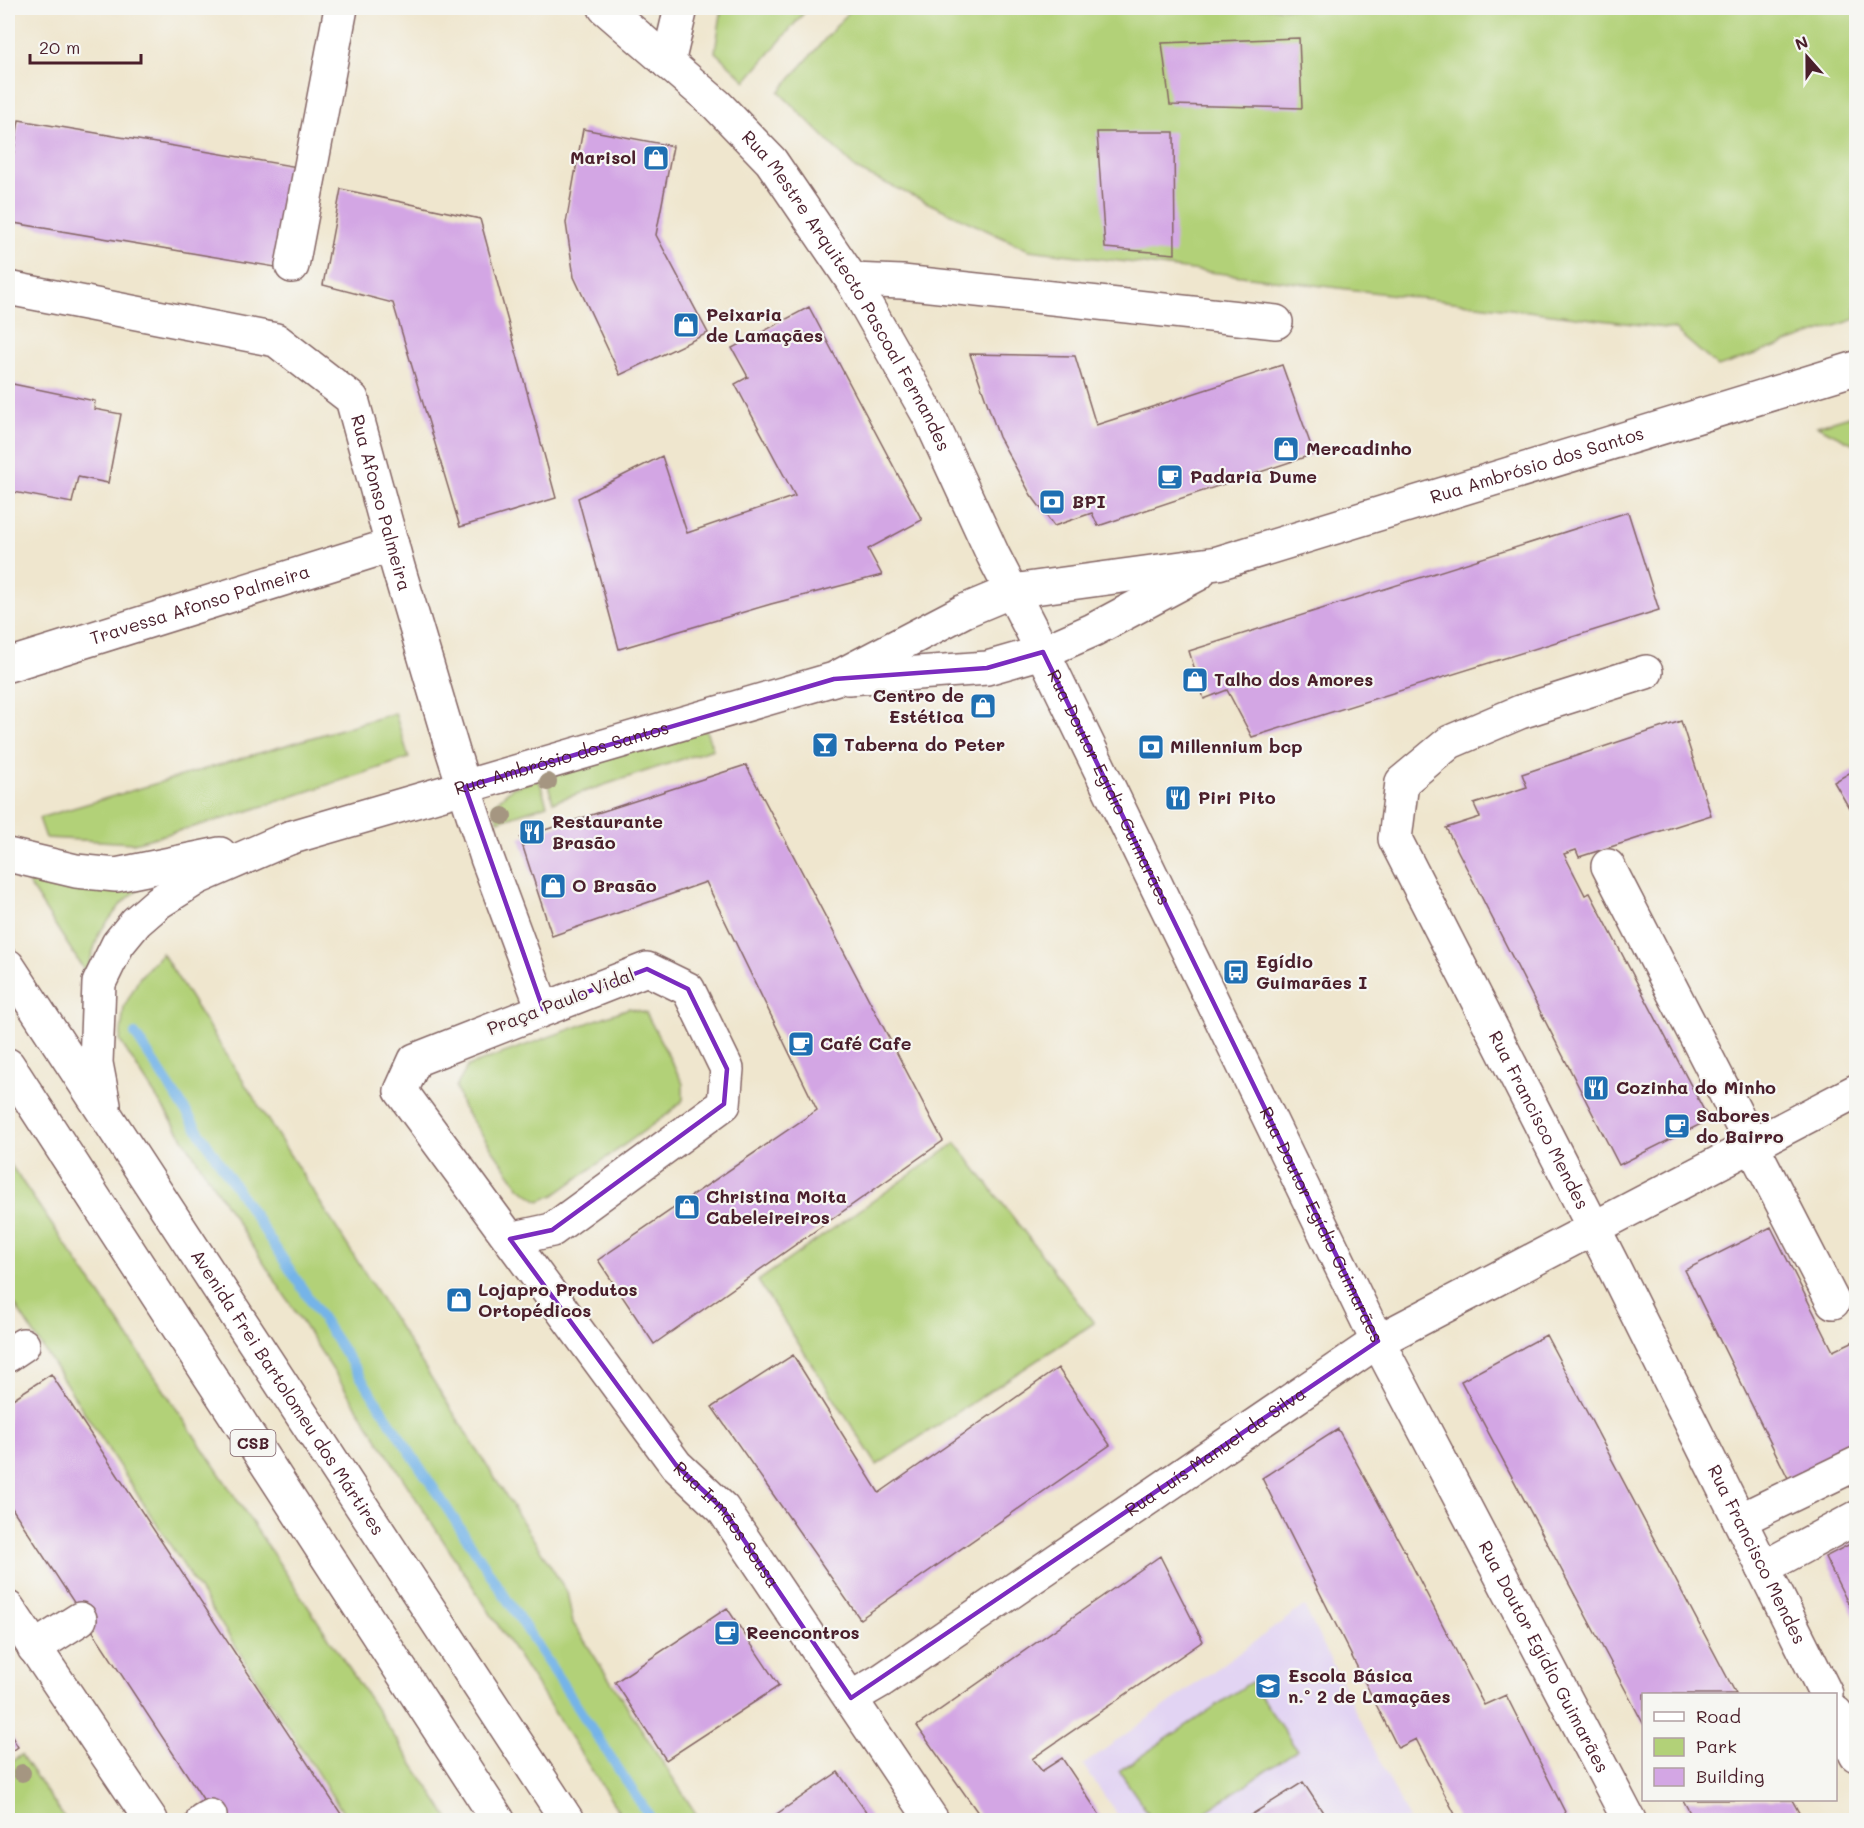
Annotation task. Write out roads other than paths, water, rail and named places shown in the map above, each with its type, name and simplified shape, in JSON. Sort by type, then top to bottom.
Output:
[{"type":"main road","points":[[292,266],[341,8]]},
{"type":"main road","name":"Rua Mestre Arquitecto Pascoal Fernandes","points":[[605,8],[717,105],[771,161],[852,280],[929,416],[993,555],[1027,622]]},
{"type":"main road","points":[[668,63],[681,8]]},
{"type":"main road","points":[[852,280],[902,282],[1276,322]]},
{"type":"main road","name":"Rua Afonso Palmeira","points":[[8,288],[276,340],[352,399],[392,545],[487,858],[543,1009]]},
{"type":"main road","name":"Rua Ambrósio dos Santos","points":[[1218,563],[1857,368]]},
{"type":"main road","name":"Travessa Afonso Palmeira","points":[[8,665],[392,545]]},
{"type":"main road","points":[[834,679],[964,611],[1012,591],[1218,563]]},
{"type":"main road","points":[[834,679],[987,668],[1043,652],[1093,630],[1218,563]]},
{"type":"main road","name":"Rua Doutor Egídio Guimarães","points":[[1027,622],[1378,1341],[1629,1821]]},
{"type":"main road","name":"Rua Francisco Mendes","points":[[1646,672],[1520,712],[1450,742],[1402,782],[1395,839],[1593,1228],[1825,1693]]},
{"type":"main road","name":"Rua Ambrósio dos Santos","points":[[289,838],[834,679]]},
{"type":"main road","points":[[8,855],[76,871],[116,875],[183,863],[289,838]]},
{"type":"main road","points":[[106,1117],[96,1063],[99,983],[118,944],[136,922],[159,902],[197,878],[289,838]]},
{"type":"main road","points":[[1608,866],[1833,1302]]},
{"type":"main road","name":"Avenida Frei Bartolomeu dos Mártires","points":[[8,966],[567,1821]]},
{"type":"main road","name":"Praça Paulo Vidal","points":[[647,969],[688,989],[727,1069],[724,1104],[552,1230],[510,1239],[401,1091],[415,1060],[647,969]]},
{"type":"main road","name":"CSB","points":[[8,1065],[498,1821]]},
{"type":"main road","name":"Rua Luís Manuel da Silva","points":[[851,1698],[882,1680],[1378,1341],[1857,1091]]},
{"type":"main road","name":"Rua Irmãos Sousa","points":[[510,1239],[676,1466],[723,1509],[932,1821]]},
{"type":"main road","points":[[1740,1520],[1857,1464]]},
{"type":"main road","points":[[1763,1568],[1857,1518]]},
{"type":"main road","points":[[8,1608],[151,1821]]},
{"type":"main road","points":[[34,1648],[80,1619]]},
{"type":"main road","points":[[1837,1715],[1857,1755]]},
{"type":"waterway","points":[[135,1034],[652,1820]]},
{"type":"place","name":"Marisol","points":[[656,158]]},
{"type":"place","name":"Peixaria de Lamaçães","points":[[686,325]]},
{"type":"place","name":"Mercadinho","points":[[1286,449]]},
{"type":"place","name":"Padaria Dume","points":[[1170,477]]},
{"type":"place","name":"BPI","points":[[1052,502]]},
{"type":"place","name":"Talho dos Amores","points":[[1195,680]]},
{"type":"place","name":"Centro de Estética","points":[[983,706]]},
{"type":"place","name":"Taberna do Peter","points":[[825,745]]},
{"type":"place","name":"Millennium bcp","points":[[1151,747]]},
{"type":"place","name":"Piri Pito","points":[[1178,798]]},
{"type":"place","name":"Restaurante Brasão","points":[[532,832]]},
{"type":"place","name":"O Brasão","points":[[553,886]]},
{"type":"place","name":"Egídio Guimarães I","points":[[1236,972]]},
{"type":"place","name":"Café Cafe","points":[[801,1044]]},
{"type":"place","name":"Cozinha do Minho","points":[[1596,1088]]},
{"type":"place","name":"Sabores do Bairro","points":[[1677,1126]]},
{"type":"place","name":"Christina Moita Cabeleireiros","points":[[687,1207]]},
{"type":"place","name":"Lojapro Produtos Ortopédicos","points":[[459,1300]]},
{"type":"place","name":"Reencontros","points":[[727,1633]]},
{"type":"place","name":"Escola Básica n.º 2 de Lamaçães","points":[[1268,1686]]}]
